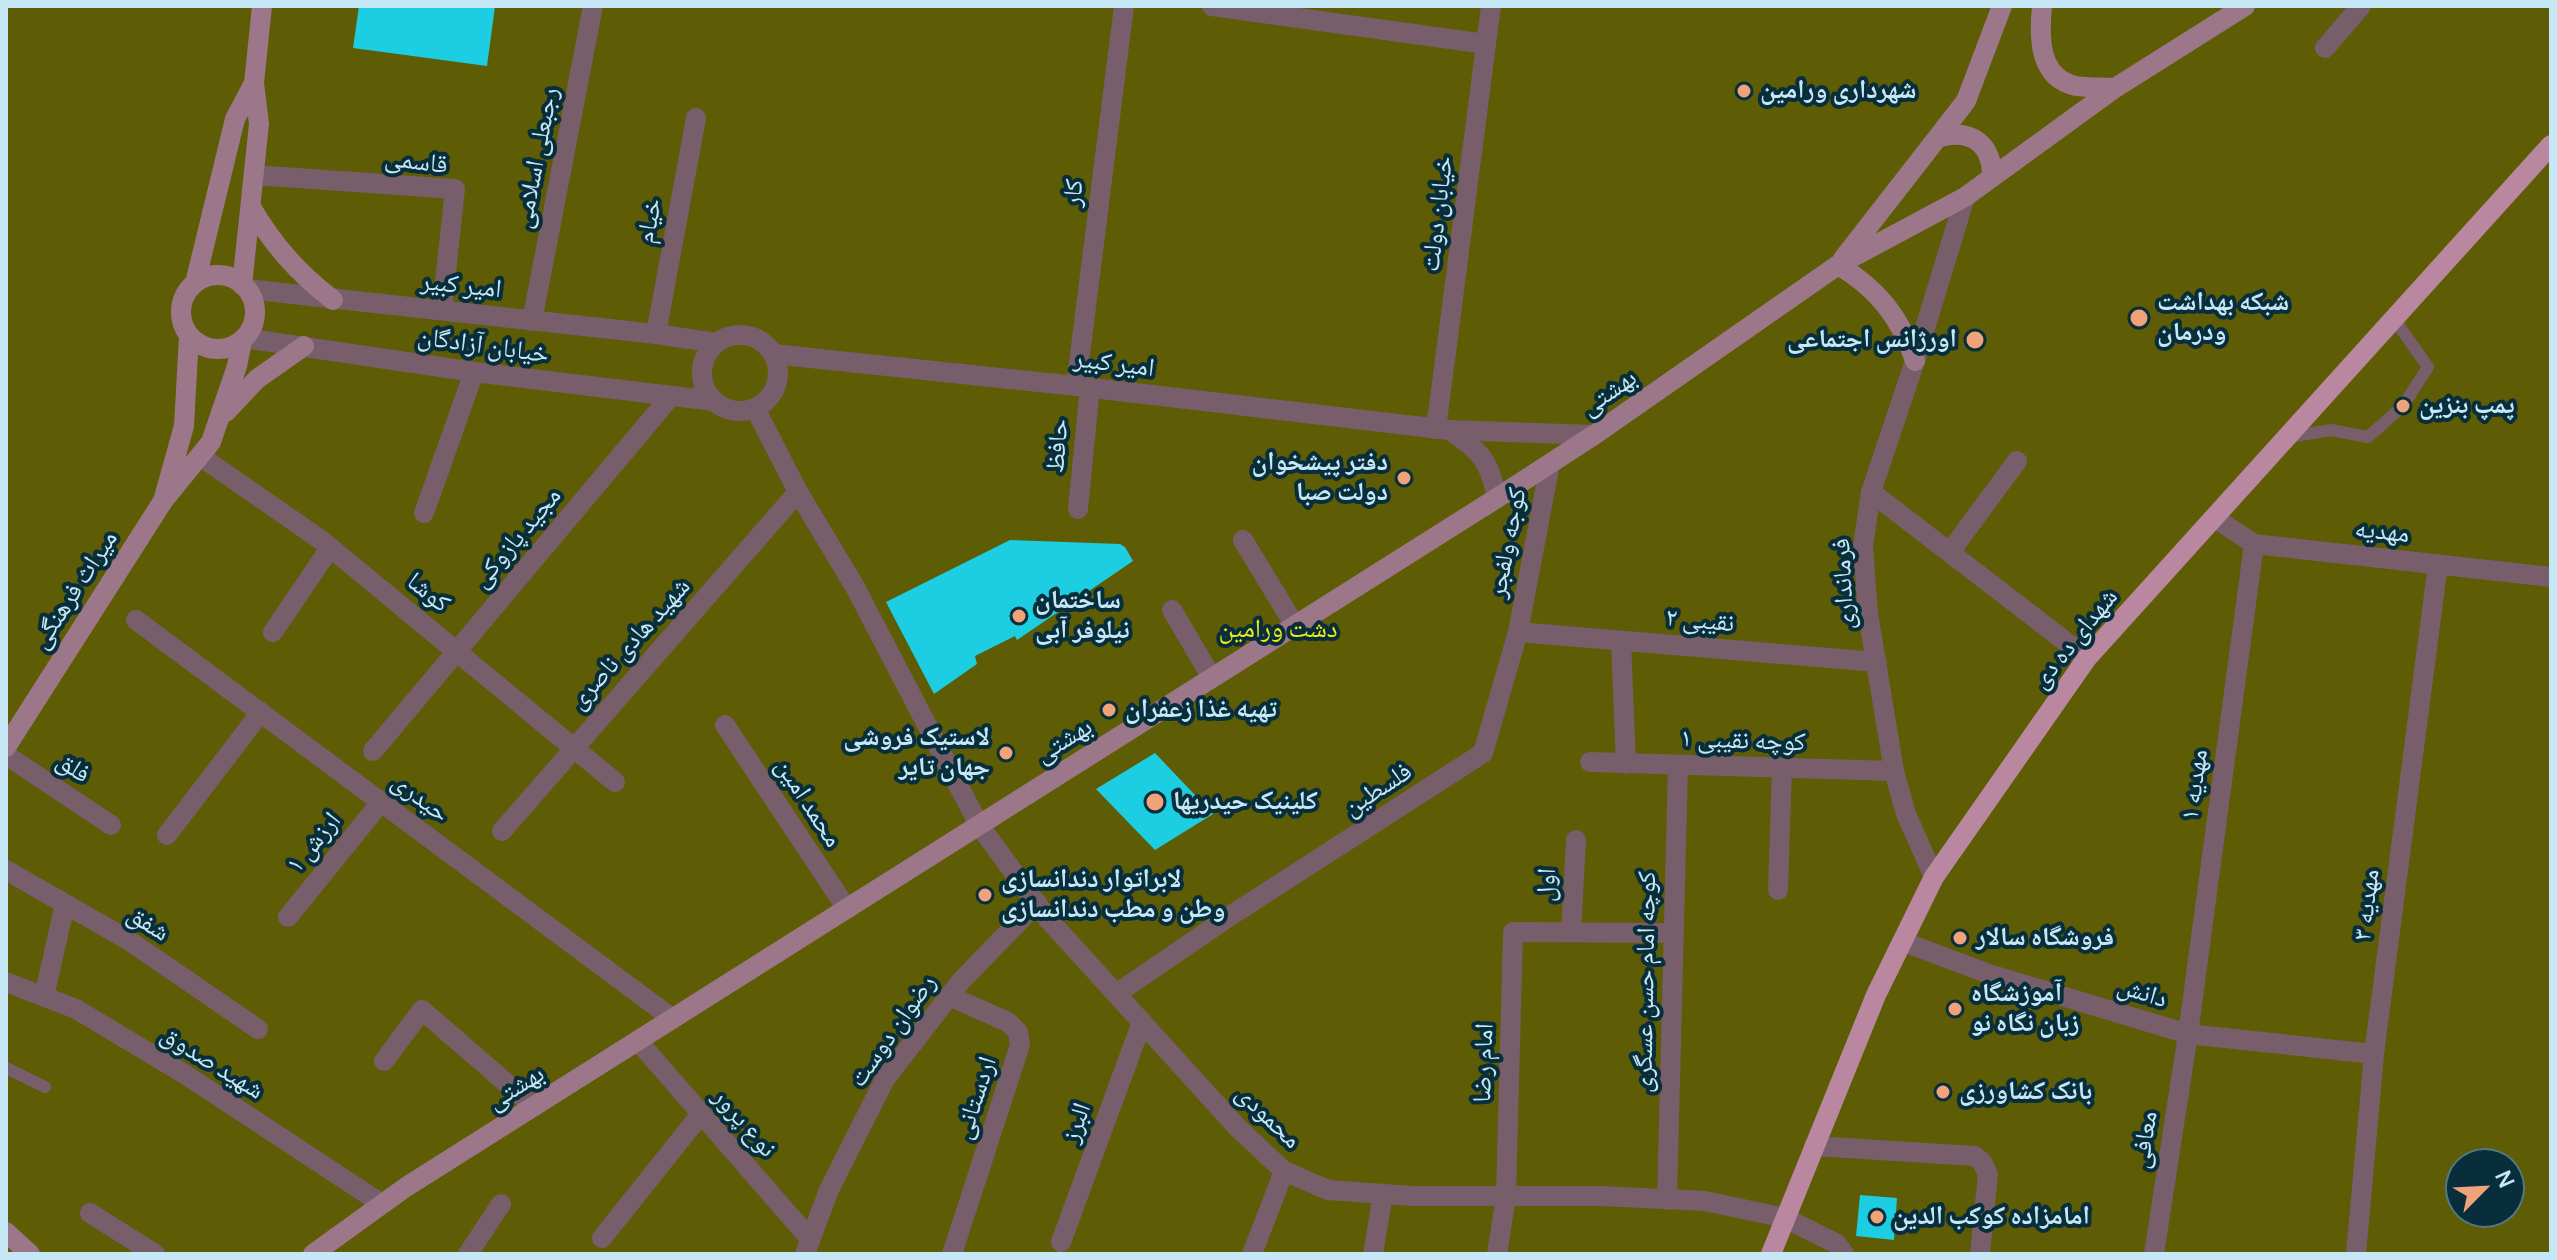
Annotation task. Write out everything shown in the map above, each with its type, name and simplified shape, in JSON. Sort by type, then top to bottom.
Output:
[{"type":"main road","points":[[189,335],[208,348],[232,347],[251,330],[255,309],[244,287],[259,124],[254,83],[262,6]]},
{"type":"main road","points":[[1838,265],[1966,101],[2002,6]]},
{"type":"main road","points":[[2042,6],[2042,54],[2053,74],[2073,86],[2115,88]]},
{"type":"main road","points":[[1838,265],[1965,197],[2115,88],[2245,6]]},
{"type":"main road","points":[[163,501],[184,426],[189,335],[181,313],[183,302],[195,283],[235,119],[254,83]]},
{"type":"main road","points":[[1940,137],[1966,135],[1978,142],[1987,151],[1992,164],[1992,177]]},
{"type":"main road","name":"شهدای ده دی","points":[[1771,1254],[1876,995],[1934,877],[2087,658],[2551,145]]},
{"type":"main road","points":[[251,207],[286,259],[333,300]]},
{"type":"main road","points":[[1838,265],[1872,289],[1887,305],[1908,341],[1915,361]]},
{"type":"main road","name":"بهشتی","points":[[313,1254],[382,1204],[1550,464],[1838,265]]},
{"type":"main road","points":[[195,283],[204,278],[224,276],[244,287]]},
{"type":"main road","points":[[163,501],[211,442],[243,339]]},
{"type":"main road","points":[[218,421],[257,379],[304,346]]},
{"type":"main road","name":"میراث فرهنگی","points":[[6,747],[163,501]]},
{"type":"main road","points":[[6,1232],[30,1254]]},
{"type":"street","name":"رجبعلی اسلامی","points":[[532,321],[593,6]]},
{"type":"street","name":"کار","points":[[1083,386],[1124,6]]},
{"type":"street","points":[[1212,6],[1486,44]]},
{"type":"street","name":"خیابان دولت","points":[[1443,430],[1491,6]]},
{"type":"street","points":[[2325,48],[2361,6]]},
{"type":"street","name":"خیام","points":[[656,334],[696,118]]},
{"type":"street","name":"قاسمی","points":[[254,175],[455,189],[442,310]]},
{"type":"street","name":"فرمانداری","points":[[1934,877],[1906,814],[1894,771],[1868,614],[1863,546],[1871,492],[1965,197]]},
{"type":"street","name":"امیر کبیر","points":[[244,287],[333,300],[716,343]]},
{"type":"street","points":[[728,337],[754,337],[773,354],[778,366],[774,391],[755,408],[734,411],[714,401],[706,391],[703,365],[716,343],[728,337]]},
{"type":"street","name":"خیابان آزادگان","points":[[243,339],[474,372],[714,401]]},
{"type":"street","name":"امیر کبیر","points":[[773,354],[1083,386],[1443,430],[1594,435]]},
{"type":"street","points":[[424,513],[474,372]]},
{"type":"street","name":"حافظ","points":[[1078,509],[1083,386]]},
{"type":"street","name":"مجید پازوکی","points":[[373,751],[671,396]]},
{"type":"street","points":[[755,408],[798,492],[855,587],[979,825]]},
{"type":"street","points":[[1443,430],[1474,447],[1491,471],[1497,498]]},
{"type":"street","name":"کوشا","points":[[200,456],[330,548],[615,782]]},
{"type":"street","points":[[1950,552],[2017,461]]},
{"type":"street","name":"کوجه ولفجر","points":[[1518,632],[1550,464]]},
{"type":"street","name":"شهید هادی ناصری","points":[[502,831],[798,492]]},
{"type":"street","points":[[1871,492],[2087,658]]},
{"type":"street","name":"مهدیه","points":[[2215,518],[2254,544],[2551,577]]},
{"type":"street","points":[[1243,540],[1295,626]]},
{"type":"street","name":"مهدیه ۱","points":[[2188,1034],[2254,544]]},
{"type":"street","points":[[273,632],[330,548]]},
{"type":"street","name":"مهدیه ۳","points":[[2356,1254],[2374,1054],[2438,564]]},
{"type":"street","points":[[1172,610],[1212,678]]},
{"type":"street","name":"حیدری","points":[[136,620],[673,1019]]},
{"type":"street","name":"نقیبی ۲","points":[[1518,632],[1877,662]]},
{"type":"street","name":"فلسطین","points":[[1116,994],[1233,914],[1483,753],[1518,632]]},
{"type":"street","points":[[1621,641],[1626,764]]},
{"type":"street","points":[[167,835],[261,712]]},
{"type":"street","name":"محمد امین","points":[[725,725],[847,909]]},
{"type":"street","name":"فلق","points":[[6,755],[111,825]]},
{"type":"street","name":"کوچه نقیبی ۱","points":[[1590,762],[1894,771]]},
{"type":"street","name":"کوچه امام حسن عسگری","points":[[1667,1200],[1678,765]]},
{"type":"street","points":[[1778,890],[1782,768]]},
{"type":"street","name":"ارزش ۱","points":[[288,917],[381,802]]},
{"type":"street","name":"محمودی","points":[[979,825],[1037,903],[1116,994],[1238,1128],[1284,1171],[1328,1190],[1383,1194],[1705,1201],[1785,1218],[1837,1244],[1844,1254]]},
{"type":"street","name":"اول","points":[[1571,932],[1576,840]]},
{"type":"street","name":"شفق","points":[[6,870],[128,940],[258,1029]]},
{"type":"street","name":"رضوان دوست","points":[[807,1246],[829,1190],[885,1079],[949,996],[1037,903]]},
{"type":"street","points":[[44,997],[65,904]]},
{"type":"street","name":"امام رضا","points":[[1497,1254],[1506,1196],[1513,932],[1571,932]]},
{"type":"street","points":[[1571,932],[1674,933]]},
{"type":"street","name":"دانش","points":[[1904,942],[1989,974],[2188,1034],[2374,1054]]},
{"type":"street","name":"شهید صدوق","points":[[6,982],[76,1009],[186,1075],[382,1204]]},
{"type":"street","name":"اردستانی","points":[[949,996],[1008,1022],[1018,1032],[1020,1045],[952,1254]]},
{"type":"street","points":[[384,1061],[422,1010],[534,1107]]},
{"type":"street","name":"البرز","points":[[1061,1242],[1142,1022]]},
{"type":"street","name":"معافی","points":[[2154,1254],[2188,1034]]},
{"type":"street","name":"نوع پرور","points":[[638,1041],[807,1246]]},
{"type":"street","points":[[602,1238],[701,1114]]},
{"type":"street","points":[[1814,1146],[1975,1156],[1988,1174],[1980,1254]]},
{"type":"street","points":[[1252,1254],[1284,1171]]},
{"type":"street","points":[[1373,1254],[1383,1194]]},
{"type":"street","points":[[468,1254],[501,1204]]},
{"type":"street","points":[[90,1213],[155,1254]]},
{"type":"lane","points":[[2288,437],[2331,430],[2368,437],[2403,406],[2428,367],[2394,319]]},
{"type":"lane","points":[[6,1068],[45,1087]]},
{"type":"green space","name":"دشت ورامین","points":[[6,6],[2551,6],[2551,1254],[6,1254]]},
{"type":"building","points":[[359,6],[495,6],[487,66],[353,48]]},
{"type":"building","name":"ساختمان نیلوفر آبی","points":[[1010,540],[1120,544],[1133,561],[1017,640],[1015,636],[975,656],[977,664],[934,694],[886,602]]},
{"type":"building","name":"کلینیک حیدریها","points":[[1155,753],[1213,814],[1155,850],[1096,789]]},
{"type":"building","name":"امامزاده کوکب الدین","points":[[1860,1195],[1897,1198],[1894,1240],[1856,1236]]},
{"type":"place","name":"شهرداری ورامین","points":[[1744,91]]},
{"type":"place","name":"شبکه بهداشت ودرمان","points":[[2139,318]]},
{"type":"place","name":"اورژانس اجتماعی","points":[[1975,340]]},
{"type":"place","name":"پمپ بنزین","points":[[2403,406]]},
{"type":"place","name":"دفتر پیشخوان دولت صبا","points":[[1404,478]]},
{"type":"place","name":"ساختمان نیلوفر آبی","points":[[1019,616]]},
{"type":"place","name":"تهیه غذا زعفران","points":[[1109,710]]},
{"type":"place","name":"لاستیک فروشی جهان تایر","points":[[1006,753]]},
{"type":"place","name":"کلینیک حیدریها","points":[[1155,802]]},
{"type":"place","name":"لابراتوار دندانسازی وطن و مطب دندانسازی","points":[[985,895]]},
{"type":"place","name":"فروشگاه سالار","points":[[1960,938]]},
{"type":"place","name":"آموزشگاه زبان نگاه نو","points":[[1955,1009]]},
{"type":"place","name":"بانک کشاورزی","points":[[1943,1092]]},
{"type":"place","name":"امامزاده کوکب الدین","points":[[1877,1217]]}]
